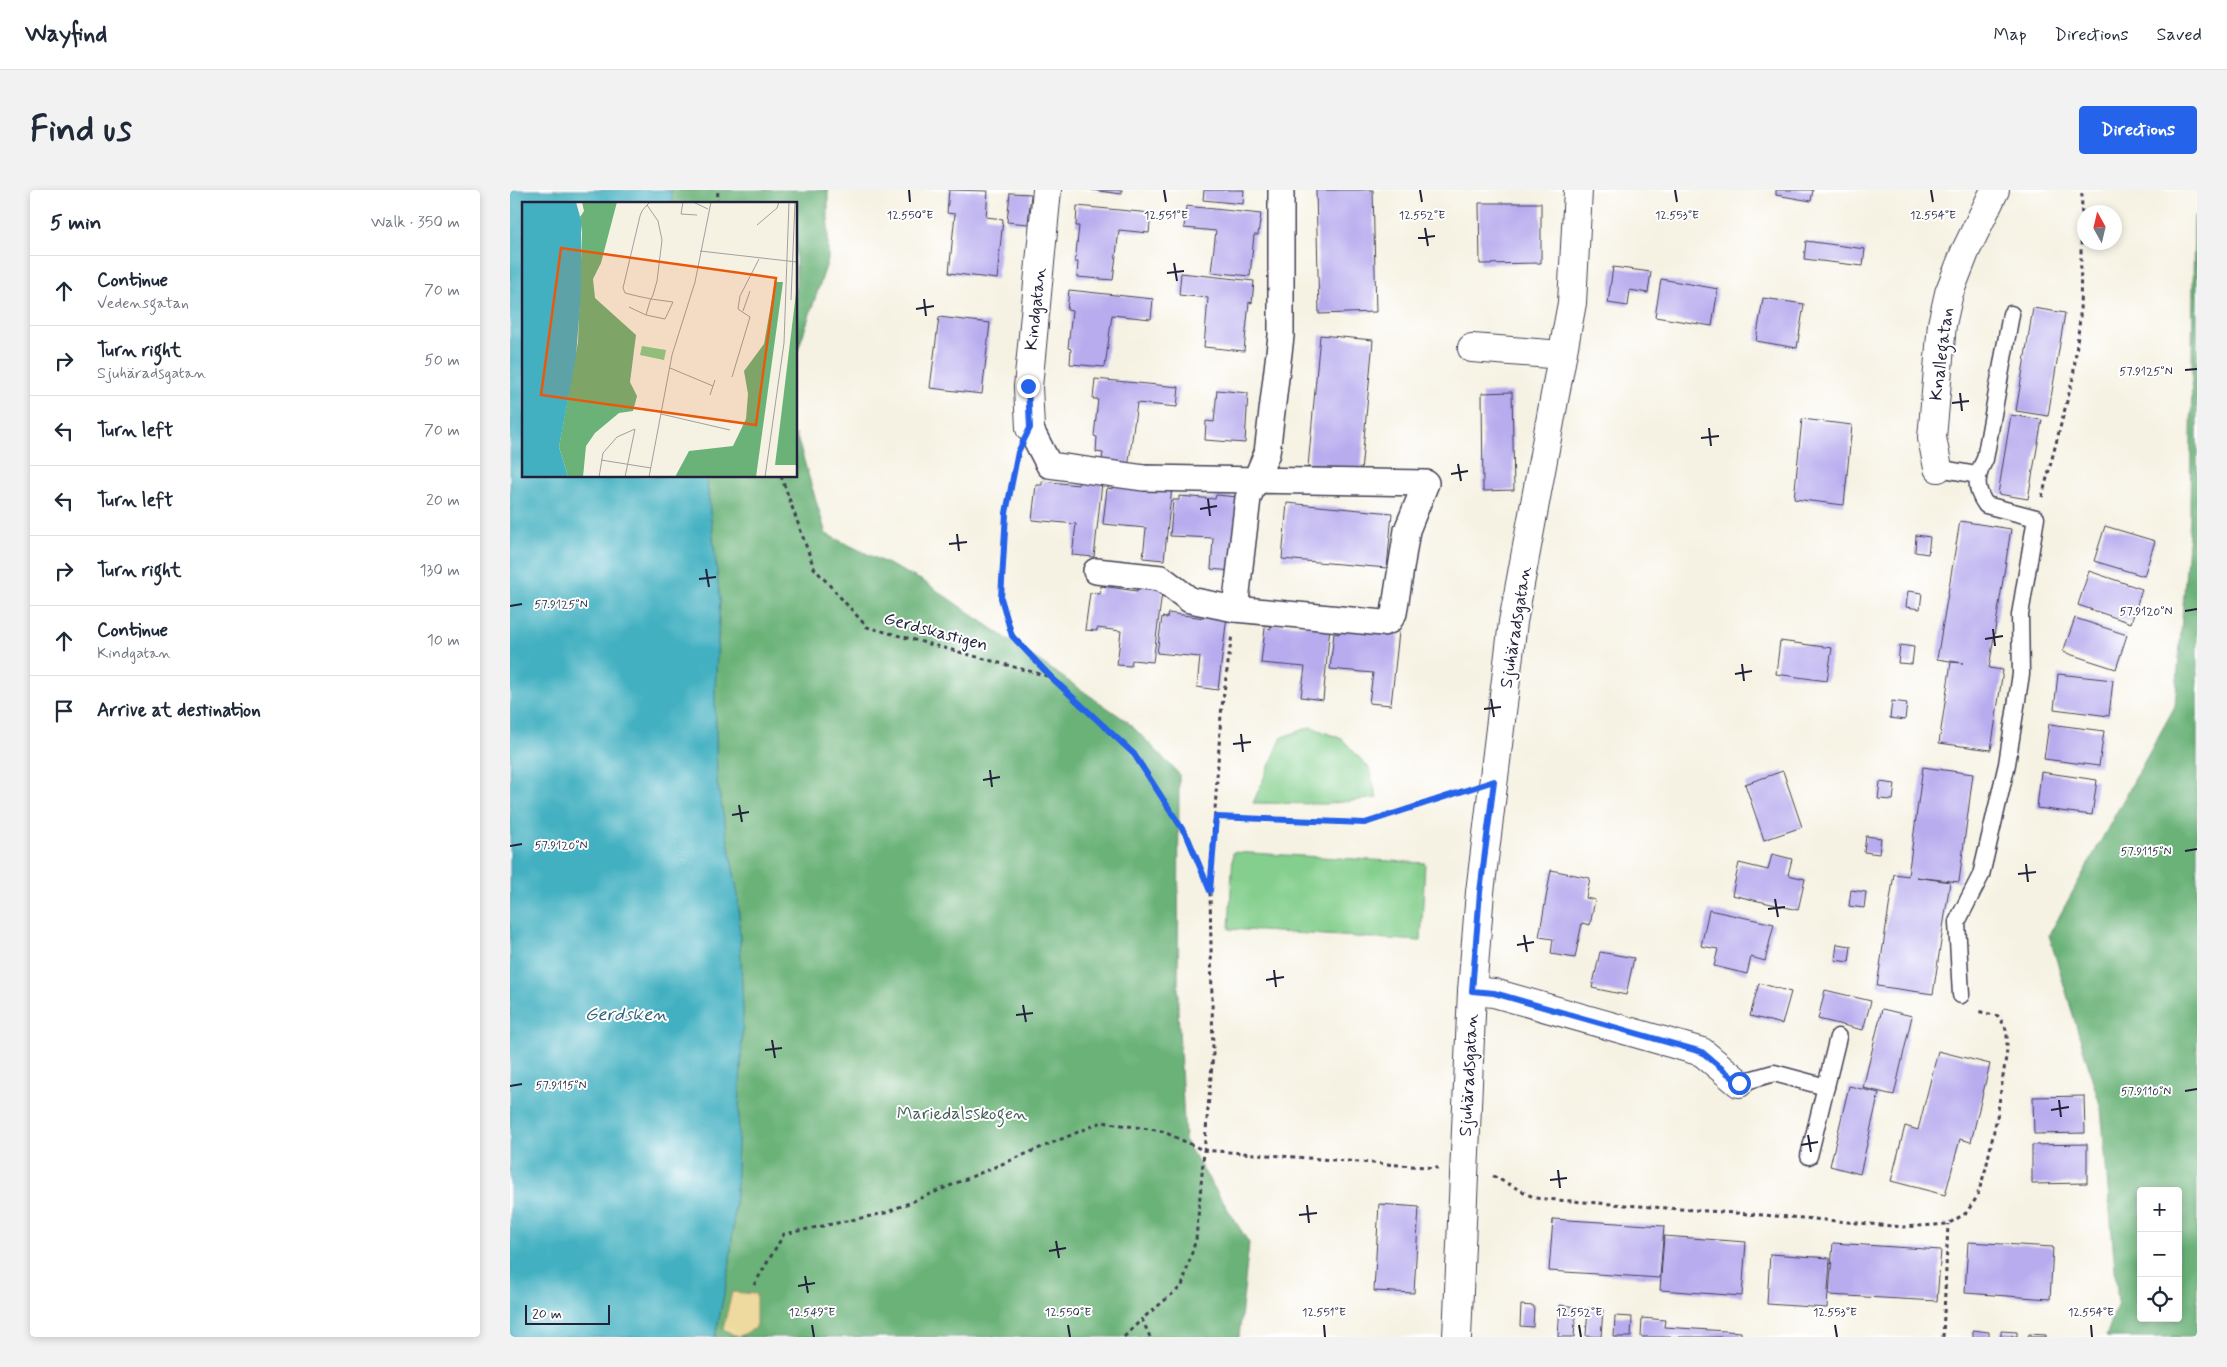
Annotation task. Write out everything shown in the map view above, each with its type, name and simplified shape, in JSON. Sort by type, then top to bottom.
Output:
[{"type":"street","name":"Kindgatan","points":[[1030,428],[1028,386],[1047,190]]},
{"type":"street","points":[[1235,609],[1248,498],[1267,453],[1281,336],[1281,190]]},
{"type":"street","name":"Sjuhäradsgatan","points":[[1457,1337],[1472,991],[1480,892],[1513,622],[1572,303],[1578,190]]},
{"type":"street","name":"Knallegatan","points":[[1938,468],[1932,438],[1942,324],[1949,293],[1965,252],[1995,190]]},
{"type":"street","points":[[1472,348],[1562,355]]},
{"type":"street","points":[[1030,428],[1049,465],[1144,478],[1426,483],[1407,530],[1394,613],[1389,620],[1382,623],[1235,609],[1190,600],[1161,578],[1096,572]]},
{"type":"street","points":[[1472,991],[1494,993],[1702,1052],[1739,1083]]},
{"type":"lane","points":[[1961,995],[1957,922],[1980,875],[2007,764],[2021,674],[2020,615],[2036,518],[1986,505],[1980,496],[1977,474],[1985,459],[2010,314]]},
{"type":"lane","points":[[1938,468],[1977,474]]},
{"type":"lane","points":[[1809,1156],[1838,1037]]},
{"type":"lane","points":[[1739,1083],[1774,1073],[1826,1087]]},
{"type":"path","points":[[2036,518],[2073,378],[2080,318],[2082,190]]},
{"type":"path","points":[[1030,428],[1018,452],[1006,513],[1001,598],[1012,636],[1052,678],[1134,754],[1188,838],[1210,891]]},
{"type":"path","name":"Gerdskastigen","points":[[782,478],[814,568],[867,627],[1052,678]]},
{"type":"path","points":[[1124,1337],[1142,1318],[1182,1286],[1196,1238],[1214,1054],[1210,891],[1222,714],[1235,609]]},
{"type":"path","points":[[1216,817],[1365,823],[1494,781]]},
{"type":"path","points":[[754,1285],[784,1234],[885,1212],[1102,1122],[1162,1131],[1204,1150],[1464,1170]]},
{"type":"path","points":[[1943,1337],[1948,1224]]},
{"type":"path","points":[[1142,1318],[1150,1337]]},
{"type":"green space","points":[[671,190],[828,190],[828,260],[798,350],[798,202],[672,202]]},
{"type":"green space","points":[[2194,216],[2197,216],[2197,1337],[2106,1337],[2118,1303],[2101,1108],[2049,935],[2175,706],[2190,518]]},
{"type":"green space","name":"Mariedalsskogen","points":[[798,441],[826,534],[923,581],[1128,722],[1179,774],[1178,1011],[1185,1141],[1249,1243],[1239,1337],[715,1337],[729,1271],[736,1193],[743,1011],[738,895],[717,782],[715,690],[720,600],[706,478],[798,478]]},
{"type":"green space","points":[[1311,727],[1342,739],[1369,768],[1377,798],[1325,804],[1253,803],[1282,737]]},
{"type":"green space","points":[[1233,852],[1425,863],[1421,941],[1229,929]]},
{"type":"sand","points":[[732,1292],[756,1294],[756,1328],[738,1337],[723,1329]]},
{"type":"water","name":"Gerdsken","points":[[510,190],[671,190],[672,202],[522,202],[522,478],[706,478],[720,600],[715,690],[717,782],[738,895],[743,1011],[736,1193],[729,1271],[715,1337],[510,1337]]},
{"type":"building","points":[[949,190],[988,191],[986,217],[1003,219],[997,279],[949,273],[955,214],[947,213]]},
{"type":"building","points":[[1091,190],[1122,190],[1122,194]]},
{"type":"building","points":[[1204,190],[1244,190],[1243,204],[1203,200]]},
{"type":"building","points":[[1316,190],[1373,190],[1376,312],[1319,314]]},
{"type":"building","points":[[1776,190],[1813,190],[1811,201],[1776,195]]},
{"type":"building","points":[[1010,193],[1031,194],[1028,224],[1007,222]]},
{"type":"building","points":[[1479,203],[1541,203],[1541,263],[1480,264]]},
{"type":"building","points":[[1077,206],[1151,213],[1149,233],[1119,230],[1113,280],[1077,277],[1078,262],[1075,262],[1079,226],[1076,226]]},
{"type":"building","points":[[1186,206],[1261,214],[1258,235],[1254,235],[1250,276],[1211,272],[1216,231],[1184,228]]},
{"type":"building","points":[[1806,241],[1865,249],[1863,266],[1804,259]]},
{"type":"building","points":[[1613,267],[1651,272],[1648,293],[1630,290],[1628,306],[1608,303]]},
{"type":"building","points":[[1181,273],[1254,281],[1252,303],[1249,302],[1244,351],[1204,347],[1208,298],[1179,295]]},
{"type":"building","points":[[1661,279],[1718,289],[1712,326],[1655,317]]},
{"type":"building","points":[[1069,290],[1153,299],[1151,319],[1112,315],[1105,367],[1070,364],[1071,349],[1068,348],[1072,311],[1067,310]]},
{"type":"building","points":[[1763,298],[1804,304],[1797,348],[1756,341]]},
{"type":"building","points":[[2033,308],[2065,313],[2048,416],[2016,411]]},
{"type":"building","points":[[939,317],[990,323],[982,394],[930,388]]},
{"type":"building","points":[[1320,335],[1373,340],[1361,472],[1308,467]]},
{"type":"building","points":[[1095,379],[1179,387],[1177,407],[1137,403],[1128,468],[1101,465],[1103,453],[1096,452],[1097,437],[1094,436],[1098,399],[1093,399]]},
{"type":"building","points":[[1217,390],[1248,393],[1245,443],[1205,440],[1206,421],[1214,422]]},
{"type":"building","points":[[1512,392],[1514,490],[1483,491],[1482,393]]},
{"type":"building","points":[[2011,415],[2042,420],[2028,499],[1998,494]]},
{"type":"building","points":[[1802,419],[1852,425],[1844,505],[1794,499]]},
{"type":"building","points":[[1042,481],[1078,485],[1079,481],[1102,483],[1094,557],[1072,555],[1076,524],[1032,520],[1036,485],[1042,485]]},
{"type":"building","points":[[1113,485],[1172,487],[1164,560],[1143,558],[1146,528],[1103,524],[1107,488],[1112,489]]},
{"type":"building","points":[[1216,495],[1238,497],[1232,571],[1211,569],[1213,538],[1170,536],[1173,500],[1179,500],[1179,496],[1215,499]]},
{"type":"building","points":[[1287,503],[1392,513],[1387,568],[1282,559]]},
{"type":"building","points":[[1960,521],[2011,529],[1989,668],[2003,670],[1991,750],[1939,743],[1951,662],[1963,663],[1937,659]]},
{"type":"building","points":[[2105,526],[2155,541],[2144,576],[2094,561]]},
{"type":"building","points":[[1916,535],[1930,537],[1928,554],[1915,552]]},
{"type":"building","points":[[2089,571],[2142,589],[2131,623],[2078,605]]},
{"type":"building","points":[[1138,582],[1163,585],[1153,662],[1132,660],[1131,666],[1117,665],[1121,631],[1097,628],[1097,631],[1085,630],[1090,593],[1100,594],[1101,586],[1137,591]]},
{"type":"building","points":[[1908,591],[1922,593],[1920,609],[1906,607]]},
{"type":"building","points":[[1168,613],[1204,618],[1204,613],[1227,616],[1218,690],[1197,687],[1200,657],[1157,653],[1162,617],[1167,618]]},
{"type":"building","points":[[2075,618],[2127,635],[2116,669],[2063,652]]},
{"type":"building","points":[[1271,624],[1330,626],[1323,700],[1301,697],[1305,667],[1261,663],[1265,628],[1271,629]]},
{"type":"building","points":[[1340,629],[1376,629],[1399,632],[1391,705],[1369,703],[1373,673],[1330,669],[1334,633],[1339,634]]},
{"type":"building","points":[[1780,641],[1832,648],[1827,681],[1776,674]]},
{"type":"building","points":[[1900,645],[1914,647],[1912,664],[1898,663]]},
{"type":"building","points":[[2058,674],[2113,680],[2109,716],[2054,709]]},
{"type":"building","points":[[1892,701],[1907,703],[1905,720],[1890,718]]},
{"type":"building","points":[[2049,724],[2104,731],[2099,766],[2044,759]]},
{"type":"building","points":[[1923,767],[1973,774],[1959,882],[1916,877],[1950,882],[1933,994],[1877,986],[1894,874],[1908,876]]},
{"type":"building","points":[[1783,771],[1802,827],[1764,840],[1745,784]]},
{"type":"building","points":[[2041,772],[2097,780],[2092,815],[2037,808]]},
{"type":"building","points":[[1880,782],[1895,784],[1893,800],[1878,799]]},
{"type":"building","points":[[1866,836],[1881,838],[1879,854],[1864,852]]},
{"type":"building","points":[[1772,854],[1792,859],[1788,875],[1805,879],[1798,910],[1732,895],[1739,863],[1768,870]]},
{"type":"building","points":[[1551,870],[1590,878],[1586,898],[1595,900],[1590,925],[1582,923],[1575,958],[1551,954],[1553,939],[1539,937]]},
{"type":"building","points":[[1851,890],[1866,892],[1864,908],[1849,906]]},
{"type":"building","points":[[1709,910],[1774,924],[1765,961],[1751,957],[1747,974],[1714,966],[1718,949],[1701,946]]},
{"type":"building","points":[[1837,944],[1851,946],[1849,962],[1835,960]]},
{"type":"building","points":[[1600,952],[1634,958],[1626,995],[1592,988]]},
{"type":"building","points":[[1759,983],[1791,992],[1782,1024],[1750,1016]]},
{"type":"building","points":[[1825,990],[1871,1001],[1863,1030],[1818,1019]]},
{"type":"building","points":[[1882,1009],[1912,1016],[1894,1095],[1863,1088]]},
{"type":"building","points":[[1938,1051],[1990,1064],[1971,1142],[1960,1139],[1945,1195],[1891,1181],[1905,1126],[1918,1130]]},
{"type":"building","points":[[1849,1086],[1879,1093],[1860,1174],[1830,1166]]},
{"type":"building","points":[[2084,1096],[2085,1133],[2034,1134],[2033,1097]]},
{"type":"building","points":[[2087,1144],[2087,1183],[2032,1184],[2032,1145]]},
{"type":"building","points":[[1379,1204],[1419,1207],[1414,1293],[1374,1291]]},
{"type":"building","points":[[1553,1219],[1664,1226],[1660,1278],[1549,1271]]},
{"type":"building","points":[[1664,1236],[1746,1242],[1742,1296],[1660,1290]]},
{"type":"building","points":[[1968,1242],[2053,1247],[2050,1299],[1965,1293]]},
{"type":"building","points":[[1833,1243],[1941,1250],[1937,1301],[1829,1295]]},
{"type":"building","points":[[1770,1254],[1830,1258],[1827,1308],[1767,1304]]},
{"type":"building","points":[[1521,1305],[1534,1306],[1533,1327],[1520,1326]]},
{"type":"building","points":[[1560,1305],[1576,1307],[1574,1337],[1558,1337]]},
{"type":"building","points":[[1588,1308],[1603,1309],[1601,1337],[1586,1336]]},
{"type":"building","points":[[1615,1316],[1632,1317],[1631,1337],[1614,1337]]},
{"type":"building","points":[[1642,1318],[1665,1320],[1664,1327],[1741,1332],[1741,1337],[1641,1337]]},
{"type":"building","points":[[1973,1330],[1989,1332],[1989,1337],[1973,1337]]},
{"type":"building","points":[[2001,1331],[2017,1332],[2017,1337],[2001,1337]]},
{"type":"building","points":[[2029,1334],[2046,1335],[2046,1337],[2028,1337]]},
{"type":"route","points":[[1028,386],[1030,428],[1018,452],[1006,513],[1001,598],[1012,636],[1052,678],[1134,754],[1188,838],[1210,891],[1216,817],[1365,823],[1494,781],[1480,892],[1472,991],[1494,993],[1702,1052],[1739,1083]]}]
